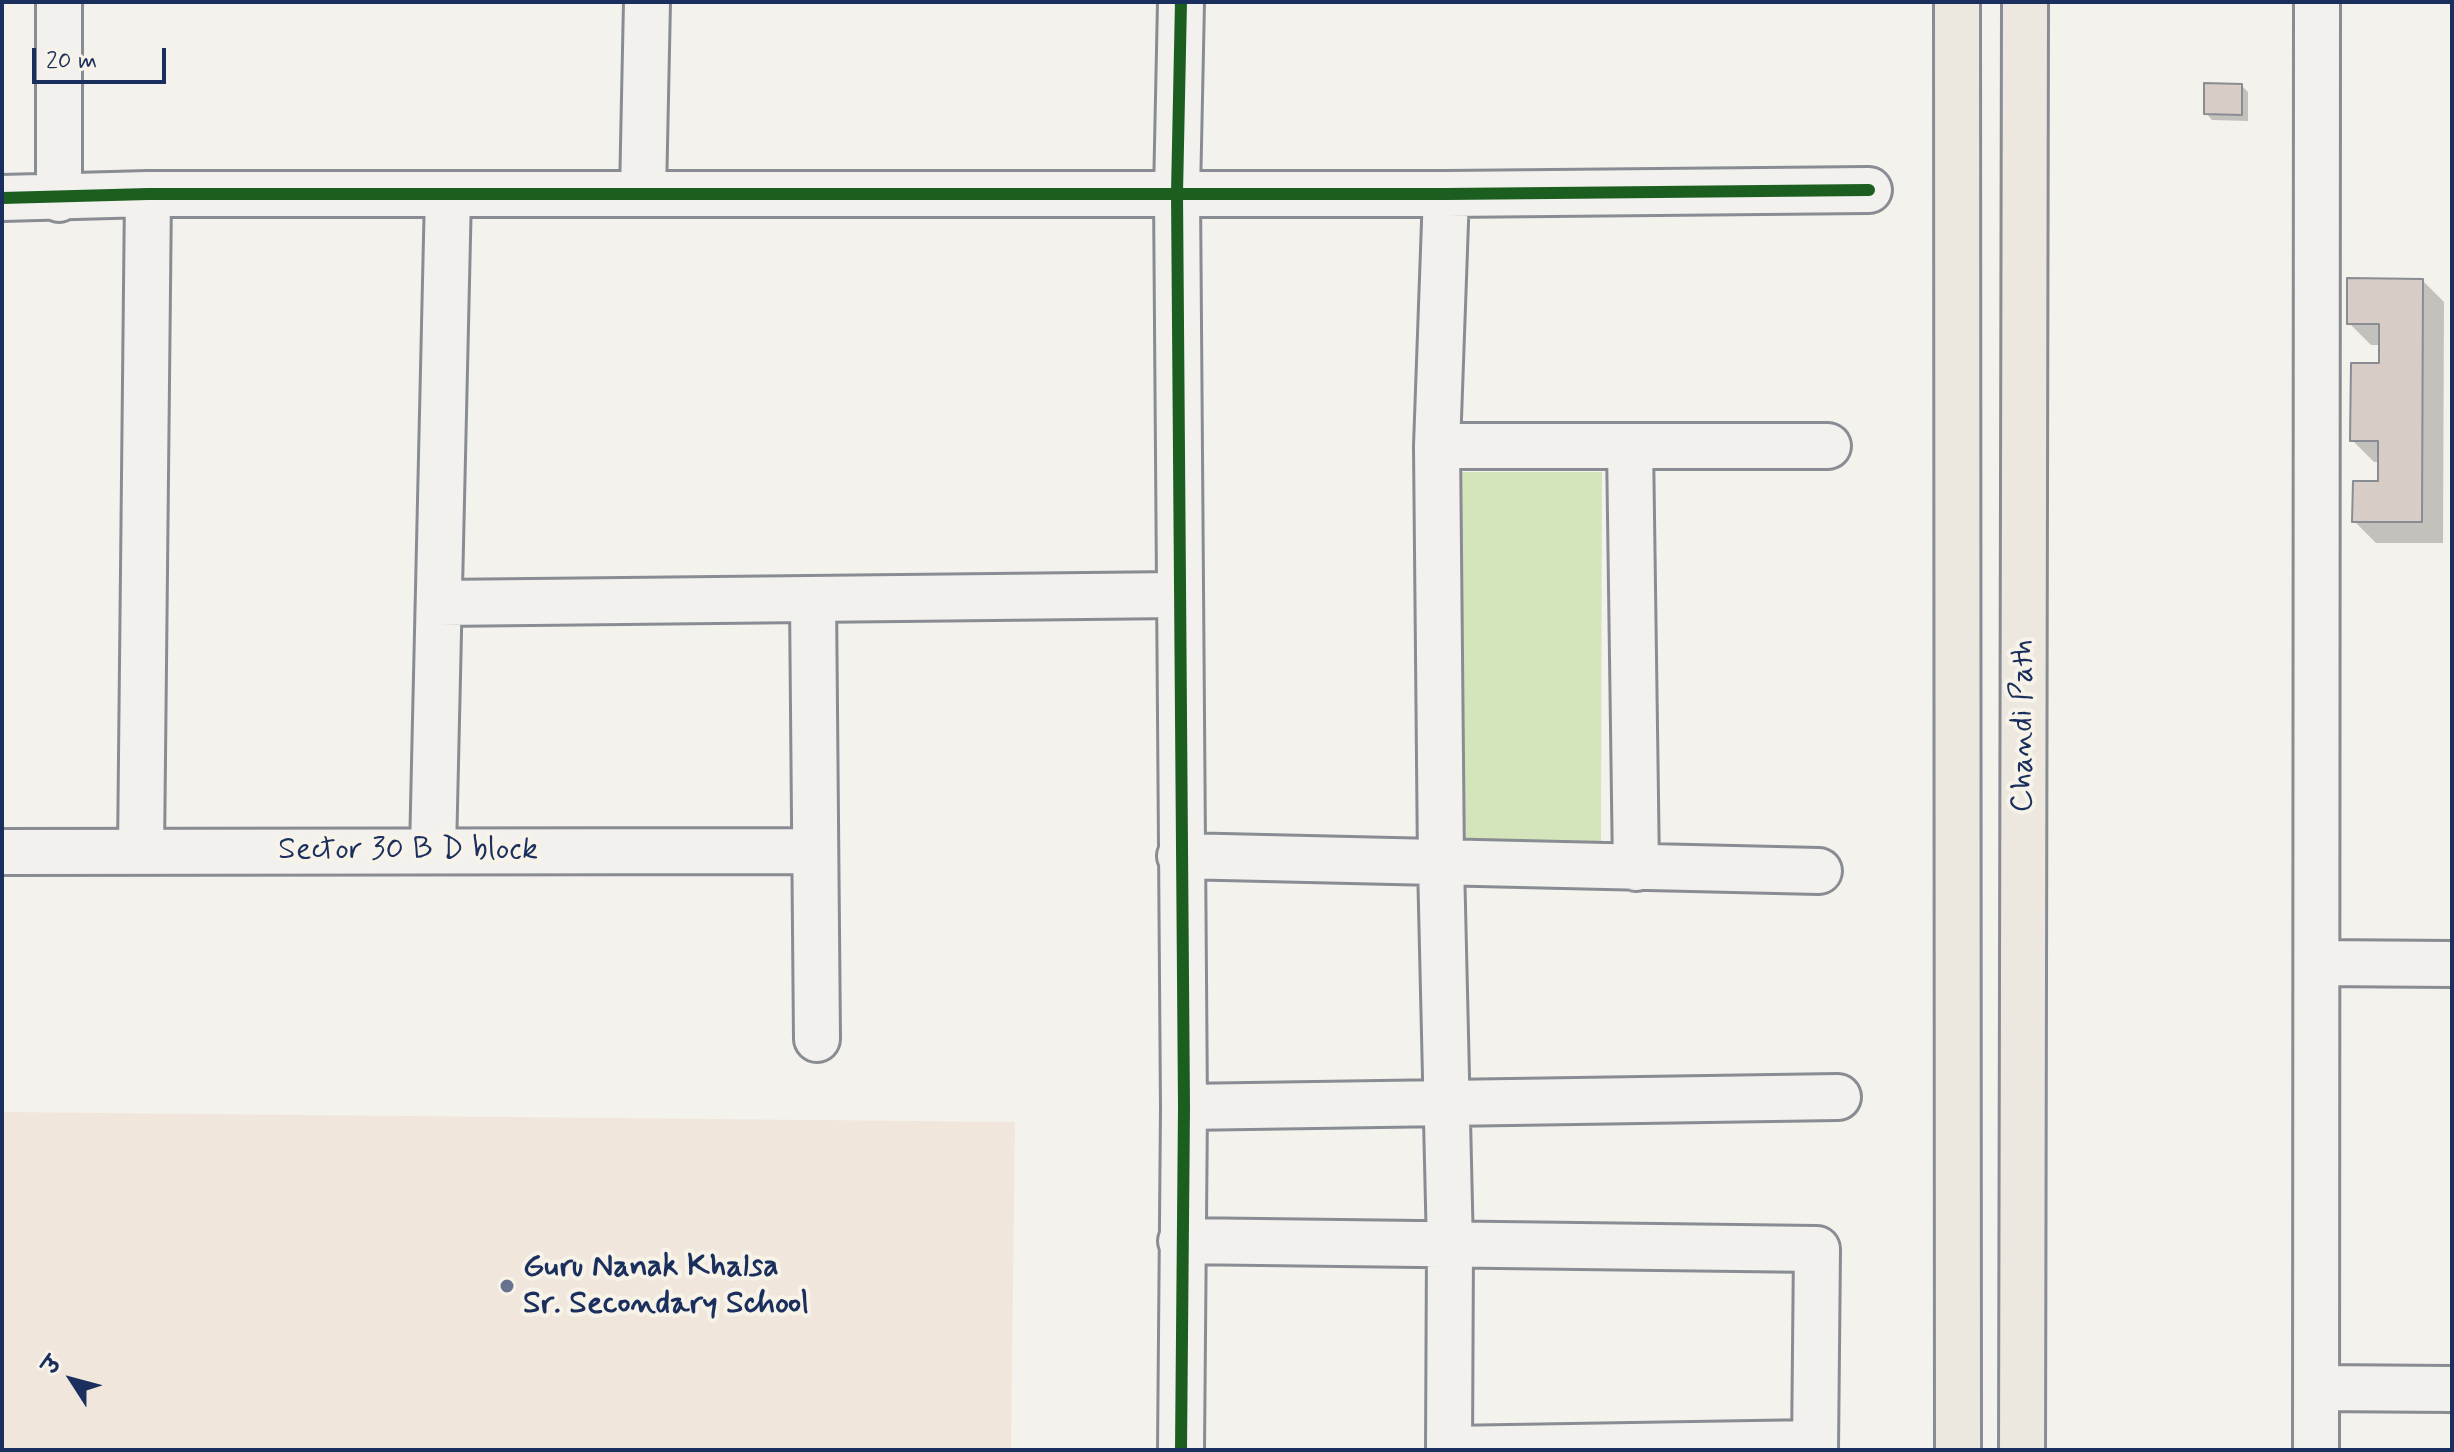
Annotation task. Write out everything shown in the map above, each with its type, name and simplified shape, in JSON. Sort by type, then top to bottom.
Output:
[{"type":"main road","name":"Chandi Path","points":[[1957,2],[1958,1450]]},
{"type":"main road","name":"Chandi Path","points":[[2022,1450],[2025,2]]},
{"type":"street","points":[[59,2],[59,199]]},
{"type":"street","points":[[643,193],[647,2]]},
{"type":"street","points":[[1181,2],[1177,193],[1184,1107],[1181,1450]]},
{"type":"street","points":[[2316,1450],[2317,2]]},
{"type":"street","points":[[2,198],[59,199],[148,194],[1446,194],[1869,190]]},
{"type":"street","points":[[141,852],[148,194]]},
{"type":"street","points":[[433,851],[448,194]]},
{"type":"street","points":[[1181,1241],[1450,1247],[1817,1249],[1815,1447],[1449,1450],[1450,1247],[1441,864],[1437,446],[1446,194]]},
{"type":"street","points":[[1437,446],[1828,446]]},
{"type":"street","points":[[1630,446],[1636,868]]},
{"type":"street","points":[[439,603],[1178,595]]},
{"type":"street","points":[[813,599],[817,1039]]},
{"type":"street","name":"Sector 30 B D block","points":[[2,852],[815,851]]},
{"type":"street","points":[[1180,856],[1819,871]]},
{"type":"street","points":[[2317,963],[2452,964]]},
{"type":"street","points":[[1184,1107],[1838,1097]]},
{"type":"street","points":[[2316,1388],[2452,1389]]},
{"type":"shaded area","name":"Guru Nanak Khalsa Sr. Secondary School","points":[[2,1112],[1015,1122],[1011,1450],[2,1450]]},
{"type":"green space","points":[[1462,472],[1602,472],[1601,844],[1462,845]]},
{"type":"building","points":[[2204,83],[2242,84],[2242,115],[2204,114]]},
{"type":"building","points":[[2347,278],[2423,279],[2422,522],[2352,522],[2353,481],[2378,481],[2378,441],[2350,441],[2351,363],[2379,363],[2379,324],[2347,324]]},
{"type":"cycle path","points":[[1181,2],[1177,193],[1184,1107],[1181,1450]]},
{"type":"cycle path","points":[[2,198],[148,194],[1446,194],[1869,190]]},
{"type":"place","name":"Guru Nanak Khalsa Sr. Secondary School","points":[[507,1286]]}]
